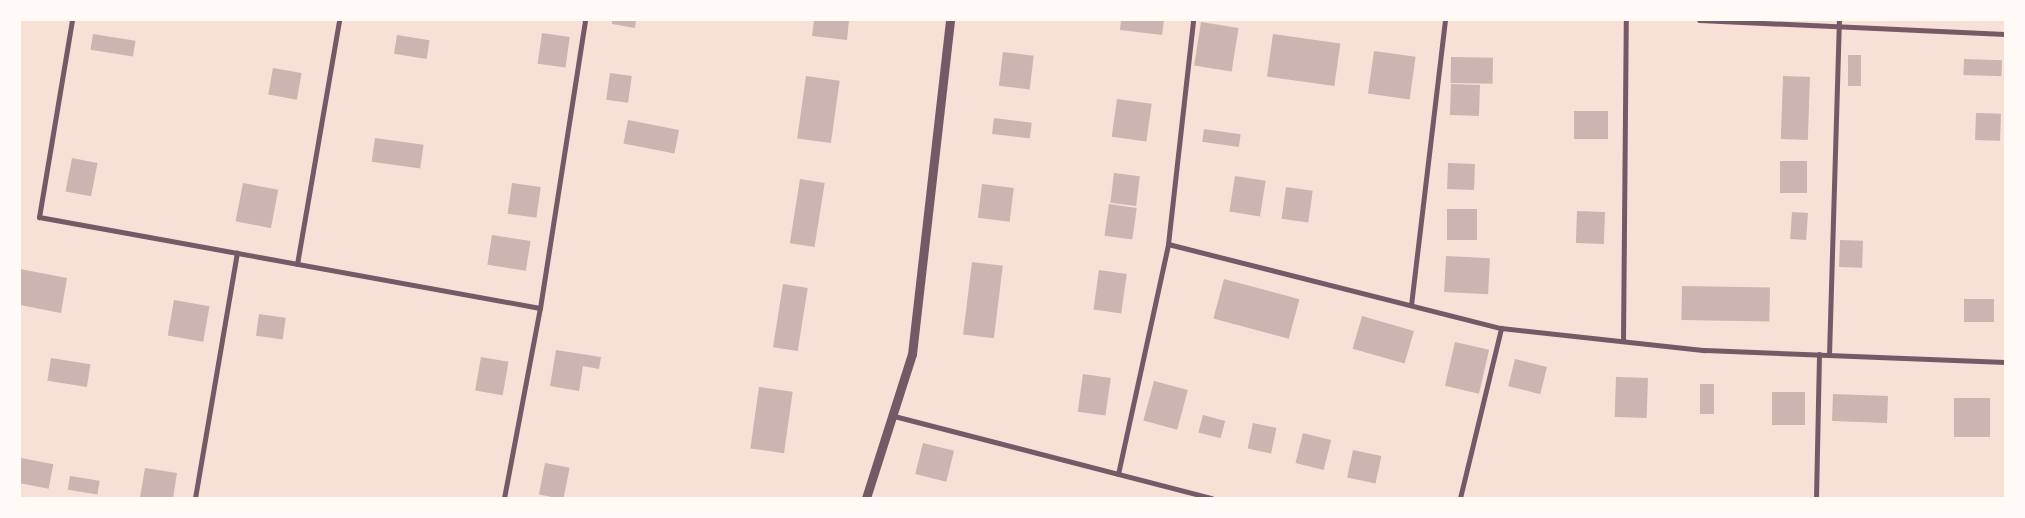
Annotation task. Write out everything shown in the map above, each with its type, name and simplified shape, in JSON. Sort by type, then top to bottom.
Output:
[{"type":"street","points":[[72,20],[39,217],[540,308]]},
{"type":"street","points":[[297,264],[339,20]]},
{"type":"street","points":[[504,498],[540,308],[585,20]]},
{"type":"street","points":[[866,498],[894,416],[912,354],[950,20]]},
{"type":"street","points":[[1118,474],[1168,244],[1193,20]]},
{"type":"street","points":[[1411,305],[1445,20]]},
{"type":"street","points":[[1623,341],[1626,20]]},
{"type":"street","points":[[1699,20],[2005,34]]},
{"type":"street","points":[[1829,355],[1839,20]]},
{"type":"street","points":[[1168,244],[1501,328],[1705,350],[2005,362]]},
{"type":"street","points":[[195,498],[237,253]]},
{"type":"street","points":[[1460,498],[1501,328]]},
{"type":"street","points":[[1816,498],[1819,354]]},
{"type":"street","points":[[894,416],[1212,498]]},
{"type":"street","points":[[1183,498],[1185,491]]},
{"type":"building","points":[[612,20],[636,20],[635,28],[612,24]]},
{"type":"building","points":[[814,20],[849,20],[847,40],[812,36]]},
{"type":"building","points":[[1121,20],[1164,20],[1162,35],[1120,30]]},
{"type":"building","points":[[1201,22],[1239,28],[1232,71],[1194,65]]},
{"type":"building","points":[[542,33],[570,37],[565,68],[538,64]]},
{"type":"building","points":[[93,34],[135,41],[133,57],[90,50]]},
{"type":"building","points":[[1273,34],[1340,43],[1334,86],[1267,77]]},
{"type":"building","points":[[397,35],[430,40],[427,59],[394,54]]},
{"type":"building","points":[[1374,51],[1416,57],[1410,99],[1368,94]]},
{"type":"building","points":[[1003,52],[1034,56],[1030,90],[999,86]]},
{"type":"building","points":[[1848,55],[1861,55],[1861,86],[1848,86]]},
{"type":"building","points":[[1451,57],[1493,58],[1493,84],[1451,83]]},
{"type":"building","points":[[1964,59],[2002,60],[2001,76],[1963,75]]},
{"type":"building","points":[[273,68],[302,73],[297,100],[268,95]]},
{"type":"building","points":[[610,73],[632,76],[628,103],[606,100]]},
{"type":"building","points":[[806,76],[840,81],[831,143],[797,138]]},
{"type":"building","points":[[1783,76],[1810,77],[1808,140],[1781,139]]},
{"type":"building","points":[[1451,84],[1480,85],[1479,116],[1450,115]]},
{"type":"building","points":[[1117,99],[1152,104],[1146,142],[1112,137]]},
{"type":"building","points":[[1574,111],[1608,111],[1608,139],[1574,139]]},
{"type":"building","points":[[1976,113],[2001,114],[2000,141],[1975,140]]},
{"type":"building","points":[[994,118],[1032,123],[1030,139],[992,134]]},
{"type":"building","points":[[628,120],[679,130],[674,153],[623,144]]},
{"type":"building","points":[[1204,129],[1241,134],[1239,147],[1202,142]]},
{"type":"building","points":[[375,138],[424,145],[420,169],[372,162]]},
{"type":"building","points":[[72,158],[98,163],[91,196],[66,191]]},
{"type":"building","points":[[1780,161],[1807,161],[1807,193],[1780,193]]},
{"type":"building","points":[[1448,163],[1475,164],[1474,190],[1447,189]]},
{"type":"building","points":[[1114,173],[1140,176],[1136,206],[1110,203]]},
{"type":"building","points":[[1235,176],[1266,181],[1260,216],[1229,212]]},
{"type":"building","points":[[800,179],[825,183],[815,247],[790,243]]},
{"type":"building","points":[[243,183],[278,190],[271,228],[236,221]]},
{"type":"building","points":[[512,183],[541,187],[536,218],[508,214]]},
{"type":"building","points":[[982,184],[1014,188],[1010,222],[978,218]]},
{"type":"building","points":[[1286,187],[1313,191],[1308,222],[1282,219]]},
{"type":"building","points":[[1109,204],[1137,208],[1132,240],[1105,236]]},
{"type":"building","points":[[1447,209],[1477,209],[1477,240],[1447,240]]},
{"type":"building","points":[[1577,211],[1605,212],[1604,244],[1576,243]]},
{"type":"building","points":[[1792,212],[1808,213],[1806,240],[1790,239]]},
{"type":"building","points":[[492,235],[531,241],[526,271],[487,265]]},
{"type":"building","points":[[1840,240],[1863,241],[1862,268],[1839,267]]},
{"type":"building","points":[[1446,256],[1490,258],[1488,294],[1444,292]]},
{"type":"building","points":[[972,262],[1003,266],[994,338],[963,334]]},
{"type":"building","points":[[20,269],[67,278],[61,313],[20,305]]},
{"type":"building","points":[[1099,270],[1127,274],[1121,314],[1093,310]]},
{"type":"building","points":[[1224,279],[1299,299],[1289,339],[1213,319]]},
{"type":"building","points":[[783,284],[808,288],[798,351],[773,347]]},
{"type":"building","points":[[1682,286],[1770,288],[1769,322],[1681,320]]},
{"type":"building","points":[[1964,299],[1994,299],[1994,322],[1964,322]]},
{"type":"building","points":[[174,300],[209,306],[203,342],[168,335]]},
{"type":"building","points":[[259,314],[286,318],[283,340],[256,336]]},
{"type":"building","points":[[1362,316],[1414,331],[1405,364],[1353,349]]},
{"type":"building","points":[[1455,342],[1489,350],[1479,394],[1445,386]]},
{"type":"building","points":[[556,350],[601,357],[599,369],[583,366],[579,391],[550,386]]},
{"type":"building","points":[[481,357],[509,362],[503,395],[475,390]]},
{"type":"building","points":[[51,358],[91,364],[87,387],[47,381]]},
{"type":"building","points":[[1515,359],[1547,367],[1540,394],[1508,386]]},
{"type":"building","points":[[1083,374],[1111,378],[1105,416],[1078,412]]},
{"type":"building","points":[[1616,377],[1648,378],[1647,418],[1615,417]]},
{"type":"building","points":[[1154,381],[1188,390],[1177,430],[1143,421]]},
{"type":"building","points":[[1700,384],[1714,384],[1714,414],[1700,414]]},
{"type":"building","points":[[759,387],[793,392],[784,453],[750,448]]},
{"type":"building","points":[[1772,392],[1805,392],[1805,425],[1772,425]]},
{"type":"building","points":[[1833,394],[1888,396],[1887,423],[1832,421]]},
{"type":"building","points":[[1954,398],[1990,398],[1990,437],[1954,437]]},
{"type":"building","points":[[1203,415],[1225,421],[1221,438],[1198,432]]},
{"type":"building","points":[[1253,423],[1276,428],[1271,453],[1248,448]]},
{"type":"building","points":[[1303,433],[1331,440],[1324,470],[1296,463]]},
{"type":"building","points":[[923,443],[954,451],[946,482],[915,474]]},
{"type":"building","points":[[1353,450],[1381,456],[1376,483],[1347,477]]},
{"type":"building","points":[[21,458],[53,464],[49,489],[20,483]]},
{"type":"building","points":[[545,463],[570,468],[564,498],[539,494]]},
{"type":"building","points":[[145,468],[177,473],[173,498],[140,498]]},
{"type":"building","points":[[70,476],[100,481],[97,495],[68,490]]}]
